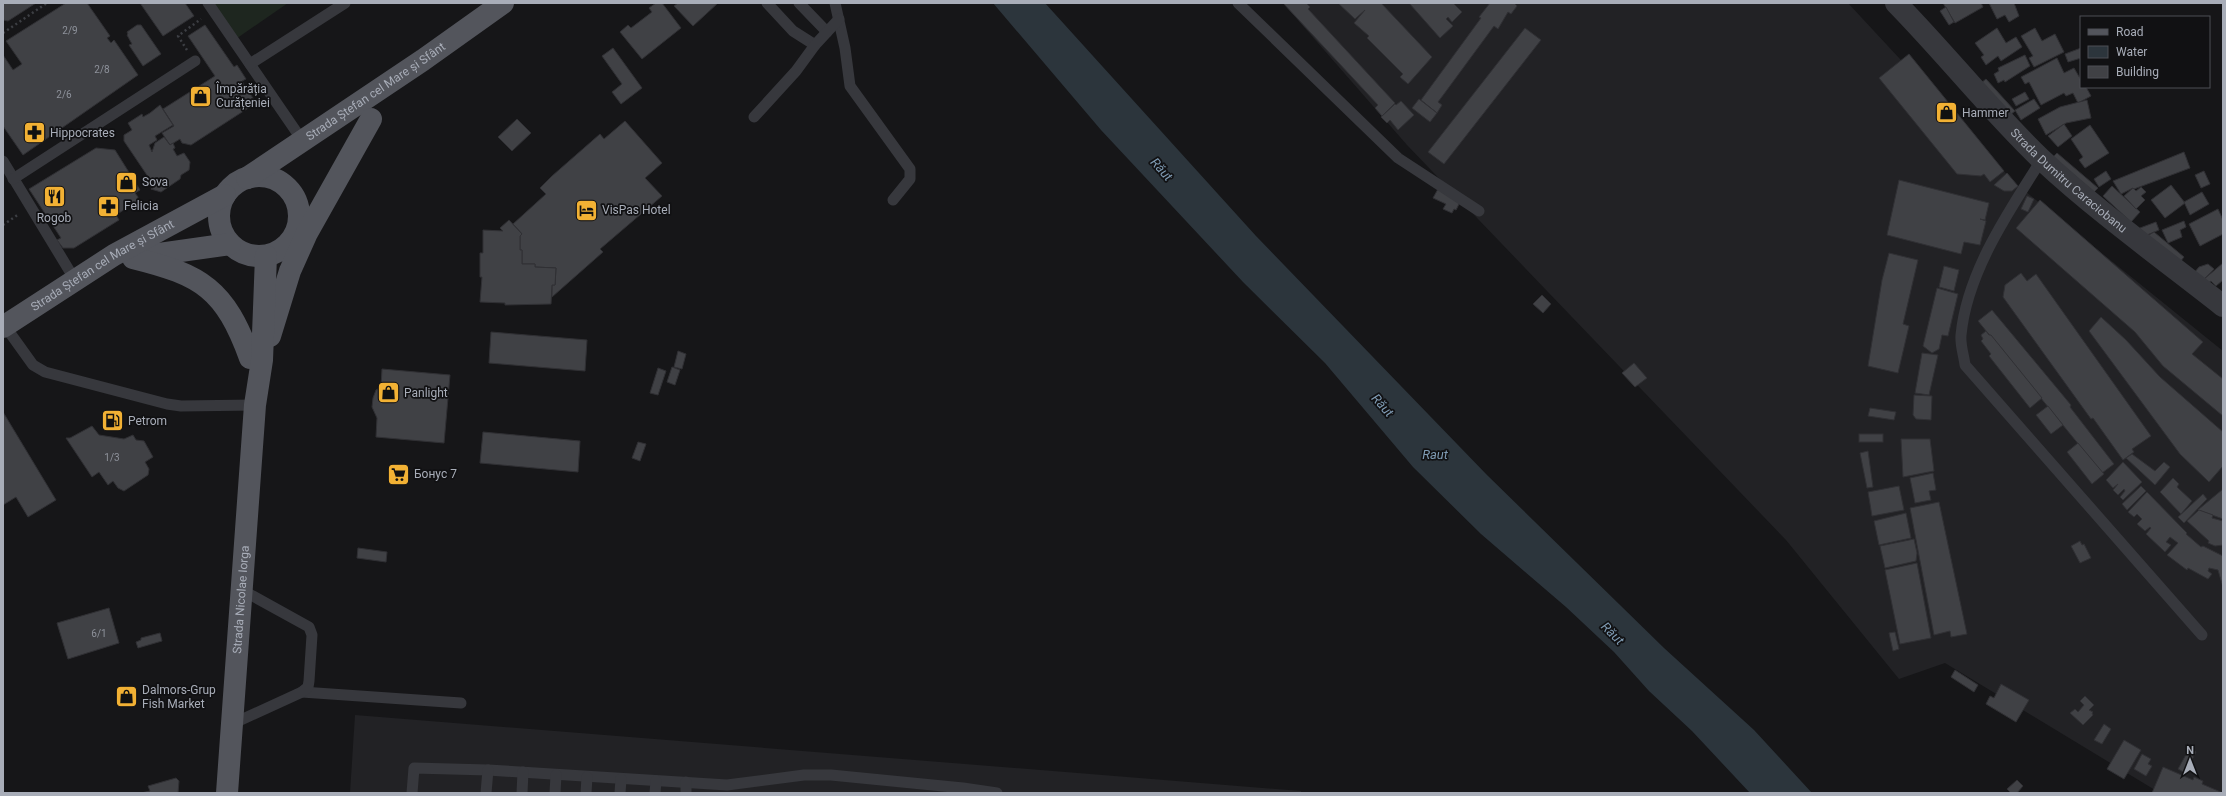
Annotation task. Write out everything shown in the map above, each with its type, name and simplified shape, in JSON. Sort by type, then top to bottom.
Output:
[{"type":"main road","name":"Strada Ștefan cel Mare și Sfânt","points":[[247,178],[423,60],[503,3]]},
{"type":"main road","points":[[299,218],[371,119],[423,60]]},
{"type":"main road","points":[[256,359],[306,233],[371,119]]},
{"type":"main road","points":[[260,176],[272,178],[284,184],[292,194],[298,206],[299,218],[296,231],[289,242],[279,250],[258,256],[240,251],[230,244],[221,229],[219,211],[225,195],[234,184],[247,178],[260,176]]},
{"type":"main road","name":"Strada Ștefan cel Mare și Sfânt","points":[[4,326],[76,280],[123,257],[225,195]]},
{"type":"main road","points":[[123,257],[230,244]]},
{"type":"main road","name":"Strada Nicolae Iorga","points":[[227,793],[255,406],[258,256]]},
{"type":"main road","points":[[123,257],[171,268],[190,275],[208,288],[232,315],[256,359]]},
{"type":"street","name":"Strada Dumitru Caraciobanu","points":[[1896,3],[1953,63],[2017,135],[2042,159],[2091,202],[2223,306]]},
{"type":"lane","points":[[250,64],[345,3]]},
{"type":"lane","points":[[767,3],[793,31],[815,45]]},
{"type":"lane","points":[[799,3],[827,32]]},
{"type":"lane","points":[[834,3],[839,20],[850,86],[910,169],[910,178],[892,200]]},
{"type":"lane","points":[[1238,3],[1398,158],[1479,211]]},
{"type":"lane","points":[[210,7],[302,140]]},
{"type":"lane","points":[[754,117],[796,72],[815,45],[839,20]]},
{"type":"lane","points":[[14,178],[195,61]]},
{"type":"lane","points":[[2042,159],[1987,251],[1965,310],[1961,337],[1965,365],[2202,635]]},
{"type":"lane","points":[[3,161],[76,280]]},
{"type":"lane","points":[[4,326],[33,365],[45,372],[167,404],[181,406],[255,406]]},
{"type":"lane","points":[[232,724],[302,692],[308,687],[309,681],[312,635],[309,627],[242,590]]},
{"type":"lane","points":[[302,692],[461,703]]},
{"type":"lane","points":[[412,793],[414,768],[488,770],[656,781],[686,788],[727,785],[804,775],[831,775],[963,788],[997,793]]},
{"type":"lane","points":[[486,793],[488,770]]},
{"type":"lane","points":[[522,793],[523,772]]},
{"type":"lane","points":[[554,793],[556,775]]},
{"type":"lane","points":[[586,793],[587,777]]},
{"type":"lane","points":[[620,793],[621,779]]},
{"type":"lane","points":[[655,793],[656,781]]},
{"type":"path","points":[[3,33],[47,3]]},
{"type":"path","points":[[195,61],[178,36],[210,7]]},
{"type":"path","points":[[3,225],[31,207]]},
{"type":"shaded area","points":[[208,3],[288,3],[233,41]]},
{"type":"shaded area","points":[[1283,3],[1848,3],[2015,183],[2223,351],[2223,793],[2160,793],[1945,663],[1899,679],[1786,540],[1407,145]]},
{"type":"shaded area","points":[[355,715],[1301,791],[1301,793],[350,793]]},
{"type":"water","name":"Raut","points":[[993,3],[1045,3],[1256,236],[1487,475],[1664,648],[1754,730],[1812,793],[1750,793],[1692,731],[1649,691],[1614,652],[1566,607],[1481,534],[1413,467],[1325,363],[1243,282],[1101,130]]},
{"type":"building","points":[[3,3],[36,3],[8,21],[3,20]]},
{"type":"building","points":[[66,3],[87,3],[110,36],[107,38],[111,43],[114,40],[138,75],[23,155],[3,126],[3,55],[13,70],[22,64],[6,41]]},
{"type":"building","points":[[140,3],[185,3],[194,16],[163,36]]},
{"type":"building","points":[[656,3],[662,3],[681,28],[642,59],[620,32],[628,25],[631,28],[652,12],[649,8]]},
{"type":"building","points":[[678,3],[718,3],[693,26],[674,6]]},
{"type":"building","points":[[1283,3],[1306,3],[1310,7],[1308,9],[1395,103],[1382,116],[1375,108],[1378,105]]},
{"type":"building","points":[[1338,3],[1381,3],[1432,57],[1408,84],[1400,77],[1403,74],[1367,38],[1369,36],[1354,23],[1365,10],[1355,19]]},
{"type":"building","points":[[1409,3],[1453,3],[1462,12],[1452,22],[1448,17],[1446,19],[1453,26],[1440,38]]},
{"type":"building","points":[[1490,3],[1514,3],[1517,6],[1511,14],[1508,12],[1498,29],[1494,26],[1438,102],[1442,105],[1437,113],[1421,100],[1481,18],[1479,17]]},
{"type":"building","points":[[1943,3],[1981,3],[1983,7],[1955,23]]},
{"type":"building","points":[[1989,3],[2014,3],[2019,16],[2009,22],[2005,15],[1997,19]]},
{"type":"building","points":[[1946,7],[1954,22],[1949,25],[1940,11]]},
{"type":"building","points":[[137,25],[141,25],[161,54],[143,66],[129,45],[132,44],[127,35],[127,32]]},
{"type":"building","points":[[205,25],[234,67],[237,65],[246,79],[242,81],[256,103],[191,145],[182,143],[180,139],[170,145],[162,133],[174,126],[163,109],[215,76],[188,36]]},
{"type":"building","points":[[1525,28],[1541,40],[1444,164],[1428,152]]},
{"type":"building","points":[[1997,28],[2006,43],[2016,37],[2022,47],[2001,61],[1998,56],[1986,65],[1981,57],[1984,55],[1975,43]]},
{"type":"building","points":[[2035,28],[2042,41],[2055,34],[2064,52],[2034,67],[2029,58],[2033,56],[2021,36]]},
{"type":"building","points":[[613,48],[642,88],[621,104],[612,92],[622,84],[602,56]]},
{"type":"building","points":[[2080,48],[2080,58],[2068,62],[2065,54]]},
{"type":"building","points":[[1909,54],[2004,171],[1990,182],[1984,174],[1981,176],[1957,174],[1879,78]]},
{"type":"building","points":[[2025,55],[2030,66],[2005,82],[2004,80],[1998,83],[1994,74],[1999,71],[1998,68]]},
{"type":"building","points":[[2057,58],[2064,73],[2074,68],[2080,78],[2080,88],[2087,88],[2091,96],[2078,103],[2073,93],[2066,96],[2064,93],[2041,105],[2029,82],[2025,84],[2021,77]]},
{"type":"building","points":[[1986,79],[2015,111],[2010,115],[1981,83]]},
{"type":"building","points":[[2025,92],[2029,99],[2016,106],[2012,99]]},
{"type":"building","points":[[1419,99],[1437,113],[1430,122],[1412,108]]},
{"type":"building","points":[[2034,99],[2040,108],[2021,120],[2015,110]]},
{"type":"building","points":[[2087,100],[2091,118],[2066,123],[2046,135],[2038,119],[2060,107]]},
{"type":"building","points":[[1401,101],[1414,115],[1398,130],[1390,120],[1387,123],[1381,117],[1395,104],[1396,105]]},
{"type":"building","points":[[160,105],[173,125],[155,136],[157,140],[149,145],[152,152],[155,143],[164,137],[170,145],[173,143],[175,148],[173,149],[177,156],[184,153],[190,162],[189,170],[181,175],[180,179],[161,192],[151,189],[155,187],[124,141],[124,135],[132,130],[128,123],[142,114],[143,117]]},
{"type":"building","points":[[517,119],[531,133],[512,151],[498,137]]},
{"type":"building","points":[[625,121],[662,163],[645,178],[662,196],[600,249],[603,252],[552,297],[552,285],[555,285],[556,268],[535,267],[535,264],[522,264],[520,236],[522,234],[513,224],[546,194],[540,188],[552,176],[600,134],[604,139]]},
{"type":"building","points":[[2064,124],[2072,136],[2058,147],[2048,136]]},
{"type":"building","points":[[2090,125],[2109,153],[2085,168],[2079,160],[2083,157],[2071,139]]},
{"type":"building","points":[[96,148],[115,150],[140,190],[135,193],[138,197],[137,201],[116,215],[119,220],[74,248],[63,248],[57,240],[61,238],[29,189]]},
{"type":"building","points":[[2184,152],[2190,168],[2134,189],[2133,188],[2121,194],[2113,181]]},
{"type":"building","points":[[2057,153],[2098,188],[2094,192],[2053,157]]},
{"type":"building","points":[[2106,171],[2111,179],[2099,187],[2094,179]]},
{"type":"building","points":[[2204,171],[2210,184],[2201,188],[2195,175]]},
{"type":"building","points":[[2007,173],[2018,186],[2012,191],[2004,191],[1994,185]]},
{"type":"building","points":[[1899,180],[1989,203],[1985,220],[1980,219],[1986,221],[1980,245],[1964,242],[1961,254],[1887,235]]},
{"type":"building","points":[[2171,185],[2185,203],[2165,218],[2151,200]]},
{"type":"building","points":[[2112,186],[2140,212],[2131,222],[2103,196]]},
{"type":"building","points":[[2141,187],[2146,192],[2141,196],[2145,200],[2136,209],[2124,196],[2133,188],[2136,191]]},
{"type":"building","points":[[1438,189],[1461,200],[1456,210],[1454,209],[1452,213],[1443,209],[1446,204],[1433,198]]},
{"type":"building","points":[[2202,192],[2209,204],[2190,215],[2184,202]]},
{"type":"building","points":[[2027,196],[2034,199],[2028,212],[2021,209]]},
{"type":"building","points":[[2040,200],[2203,342],[2192,354],[2223,379],[2223,416],[2163,366],[2135,332],[2016,228]]},
{"type":"building","points":[[2218,209],[2223,220],[2223,234],[2200,246],[2189,224]]},
{"type":"building","points":[[509,220],[522,234],[520,236],[520,250],[522,250],[522,264],[535,264],[535,267],[556,268],[555,285],[552,285],[551,304],[505,305],[505,303],[480,302],[482,277],[480,277],[480,253],[483,253],[483,230],[503,231],[500,228]]},
{"type":"building","points":[[2184,221],[2186,227],[2180,230],[2182,237],[2168,243],[2162,230]]},
{"type":"building","points":[[2156,222],[2159,230],[2147,235],[2140,228]]},
{"type":"building","points":[[2154,232],[2184,257],[2180,262],[2147,236]]},
{"type":"building","points":[[1889,253],[1918,260],[1903,324],[1909,326],[1898,373],[1868,366],[1882,280]]},
{"type":"building","points":[[2223,263],[2223,280],[2216,286],[2211,281],[2207,284],[2203,280]]},
{"type":"building","points":[[2208,264],[2214,269],[2202,281],[2194,273],[2199,267]]},
{"type":"building","points":[[1944,266],[1959,270],[1954,291],[1939,287]]},
{"type":"building","points":[[2021,273],[2027,281],[2036,274],[2151,436],[2132,449],[2134,452],[2123,460],[2093,418],[2091,419],[2003,297],[2005,285]]},
{"type":"building","points":[[1937,288],[1958,294],[1948,336],[1942,335],[1939,349],[1932,353],[1923,346]]},
{"type":"building","points":[[1542,295],[1551,304],[1543,313],[1533,304]]},
{"type":"building","points":[[1992,310],[2071,405],[2070,407],[2114,464],[2102,473],[1978,321]]},
{"type":"building","points":[[2101,317],[2126,340],[2160,377],[2223,432],[2223,466],[2209,482],[2180,454],[2089,331]]},
{"type":"building","points":[[1986,331],[1989,335],[1991,335],[2042,398],[2030,408],[1989,356],[1991,354],[1981,341],[1983,339],[1981,335]]},
{"type":"building","points":[[491,332],[587,340],[585,371],[489,363]]},
{"type":"building","points":[[678,351],[686,354],[682,369],[674,367]]},
{"type":"building","points":[[1922,353],[1938,355],[1929,395],[1915,393]]},
{"type":"building","points":[[1634,363],[1647,378],[1635,387],[1622,373]]},
{"type":"building","points":[[672,367],[680,370],[675,385],[667,382]]},
{"type":"building","points":[[658,368],[666,371],[658,395],[650,393]]},
{"type":"building","points":[[382,369],[450,375],[444,443],[376,437],[377,418],[372,407],[376,390],[381,387]]},
{"type":"building","points":[[1914,395],[1932,396],[1931,420],[1916,419],[1913,415]]},
{"type":"building","points":[[2048,406],[2063,425],[2051,434],[2036,415]]},
{"type":"building","points":[[1870,408],[1896,412],[1894,420],[1868,416]]},
{"type":"building","points":[[3,412],[56,500],[28,517],[16,497],[3,505]]},
{"type":"building","points":[[92,426],[99,435],[124,439],[133,435],[136,440],[144,441],[153,457],[145,462],[149,469],[148,475],[124,491],[118,488],[113,481],[108,485],[99,472],[92,477],[66,438],[70,438]]},
{"type":"building","points":[[483,432],[580,441],[578,472],[480,463]]},
{"type":"building","points":[[1859,434],[1883,434],[1883,442],[1859,442]]},
{"type":"building","points":[[1901,439],[1930,439],[1934,471],[1903,477]]},
{"type":"building","points":[[638,442],[646,444],[640,461],[632,458]]},
{"type":"building","points":[[2078,443],[2104,474],[2092,484],[2067,452]]},
{"type":"building","points":[[1868,451],[1873,487],[1867,488],[1860,453]]},
{"type":"building","points":[[2132,454],[2155,471],[2164,462],[2170,467],[2155,485],[2126,458]]},
{"type":"building","points":[[2123,462],[2142,482],[2123,500],[2120,497],[2125,491],[2124,489],[2118,495],[2113,490],[2118,484],[2113,488],[2106,480]]},
{"type":"building","points":[[1933,473],[1936,490],[1929,491],[1931,500],[1915,503],[1910,478]]},
{"type":"building","points":[[2173,478],[2179,484],[2177,487],[2192,501],[2181,514],[2160,492]]},
{"type":"building","points":[[1899,486],[1904,510],[1872,516],[1868,492]]},
{"type":"building","points":[[2141,486],[2146,491],[2127,510],[2122,504]]},
{"type":"building","points":[[2223,489],[2223,519],[2198,510],[2199,509]]},
{"type":"building","points":[[2147,492],[2187,533],[2186,534],[2201,547],[2203,546],[2223,556],[2223,587],[2218,570],[2209,568],[2208,571],[2212,574],[2208,579],[2188,568],[2187,570],[2167,555],[2178,543],[2170,537],[2166,542],[2171,545],[2165,552],[2146,534],[2151,528],[2150,527],[2145,531],[2137,524],[2142,519],[2137,514],[2134,517],[2128,512]]},
{"type":"building","points":[[2203,494],[2207,499],[2184,523],[2178,517]]},
{"type":"building","points":[[1939,502],[1967,634],[1951,637],[1950,631],[1934,635],[1910,508]]},
{"type":"building","points":[[2199,510],[2213,515],[2212,518],[2223,521],[2223,545],[2215,546],[2208,543],[2209,541],[2187,521]]},
{"type":"building","points":[[1906,513],[1911,538],[1879,545],[1874,521]]},
{"type":"building","points":[[1914,539],[1917,553],[1916,561],[1885,568],[1880,546]]},
{"type":"building","points":[[2080,541],[2082,545],[2084,544],[2091,558],[2080,563],[2071,546]]},
{"type":"building","points":[[358,548],[387,552],[386,562],[357,558]]},
{"type":"building","points":[[1917,563],[1931,638],[1900,644],[1885,570]]},
{"type":"building","points":[[109,608],[119,643],[68,659],[57,623]]},
{"type":"building","points":[[1895,632],[1899,649],[1893,651],[1889,633]]},
{"type":"building","points":[[160,633],[162,641],[138,648],[136,642],[141,640],[141,638]]},
{"type":"building","points":[[1955,670],[1978,685],[1974,692],[1951,677]]},
{"type":"building","points":[[2001,684],[2029,700],[2016,722],[1986,704],[1990,696],[1994,698]]},
{"type":"building","points":[[2085,696],[2094,705],[2089,710],[2093,712],[2093,715],[2083,725],[2070,713],[2075,709],[2078,712],[2084,705],[2080,701]]},
{"type":"building","points":[[2104,724],[2111,729],[2102,744],[2094,740]]},
{"type":"building","points":[[2124,740],[2141,750],[2124,779],[2107,769]]},
{"type":"building","points":[[2189,749],[2196,752],[2185,773],[2178,769]]},
{"type":"building","points":[[2142,754],[2151,759],[2148,764],[2152,766],[2146,776],[2134,769]]},
{"type":"building","points":[[2163,767],[2193,780],[2194,777],[2203,781],[2202,784],[2223,793],[2152,793]]},
{"type":"building","points":[[176,778],[179,781],[178,793],[141,793],[150,791],[148,786]]},
{"type":"building","points":[[2017,780],[2023,786],[2017,793],[2011,793],[2007,789]]},
{"type":"place","name":"Împărăția Curățeniei","points":[[201,96]]},
{"type":"place","name":"Hammer","points":[[1947,113]]},
{"type":"place","name":"Hippocrates","points":[[35,133]]},
{"type":"place","name":"Sova","points":[[126,182]]},
{"type":"place","name":"Rogob","points":[[54,197]]},
{"type":"place","name":"Felicia","points":[[109,206]]},
{"type":"place","name":"VisPas Hotel","points":[[586,210]]},
{"type":"place","name":"Panlight","points":[[389,393]]},
{"type":"place","name":"Petrom","points":[[112,421]]},
{"type":"place","name":"Бонус 7","points":[[398,474]]},
{"type":"place","name":"Dalmors-Grup Fish Market","points":[[127,697]]},
{"type":"water label","name":"Răut","points":[[1162,169]]},
{"type":"water label","name":"Răut","points":[[1383,405]]},
{"type":"water label","name":"Răut","points":[[1613,633]]}]
